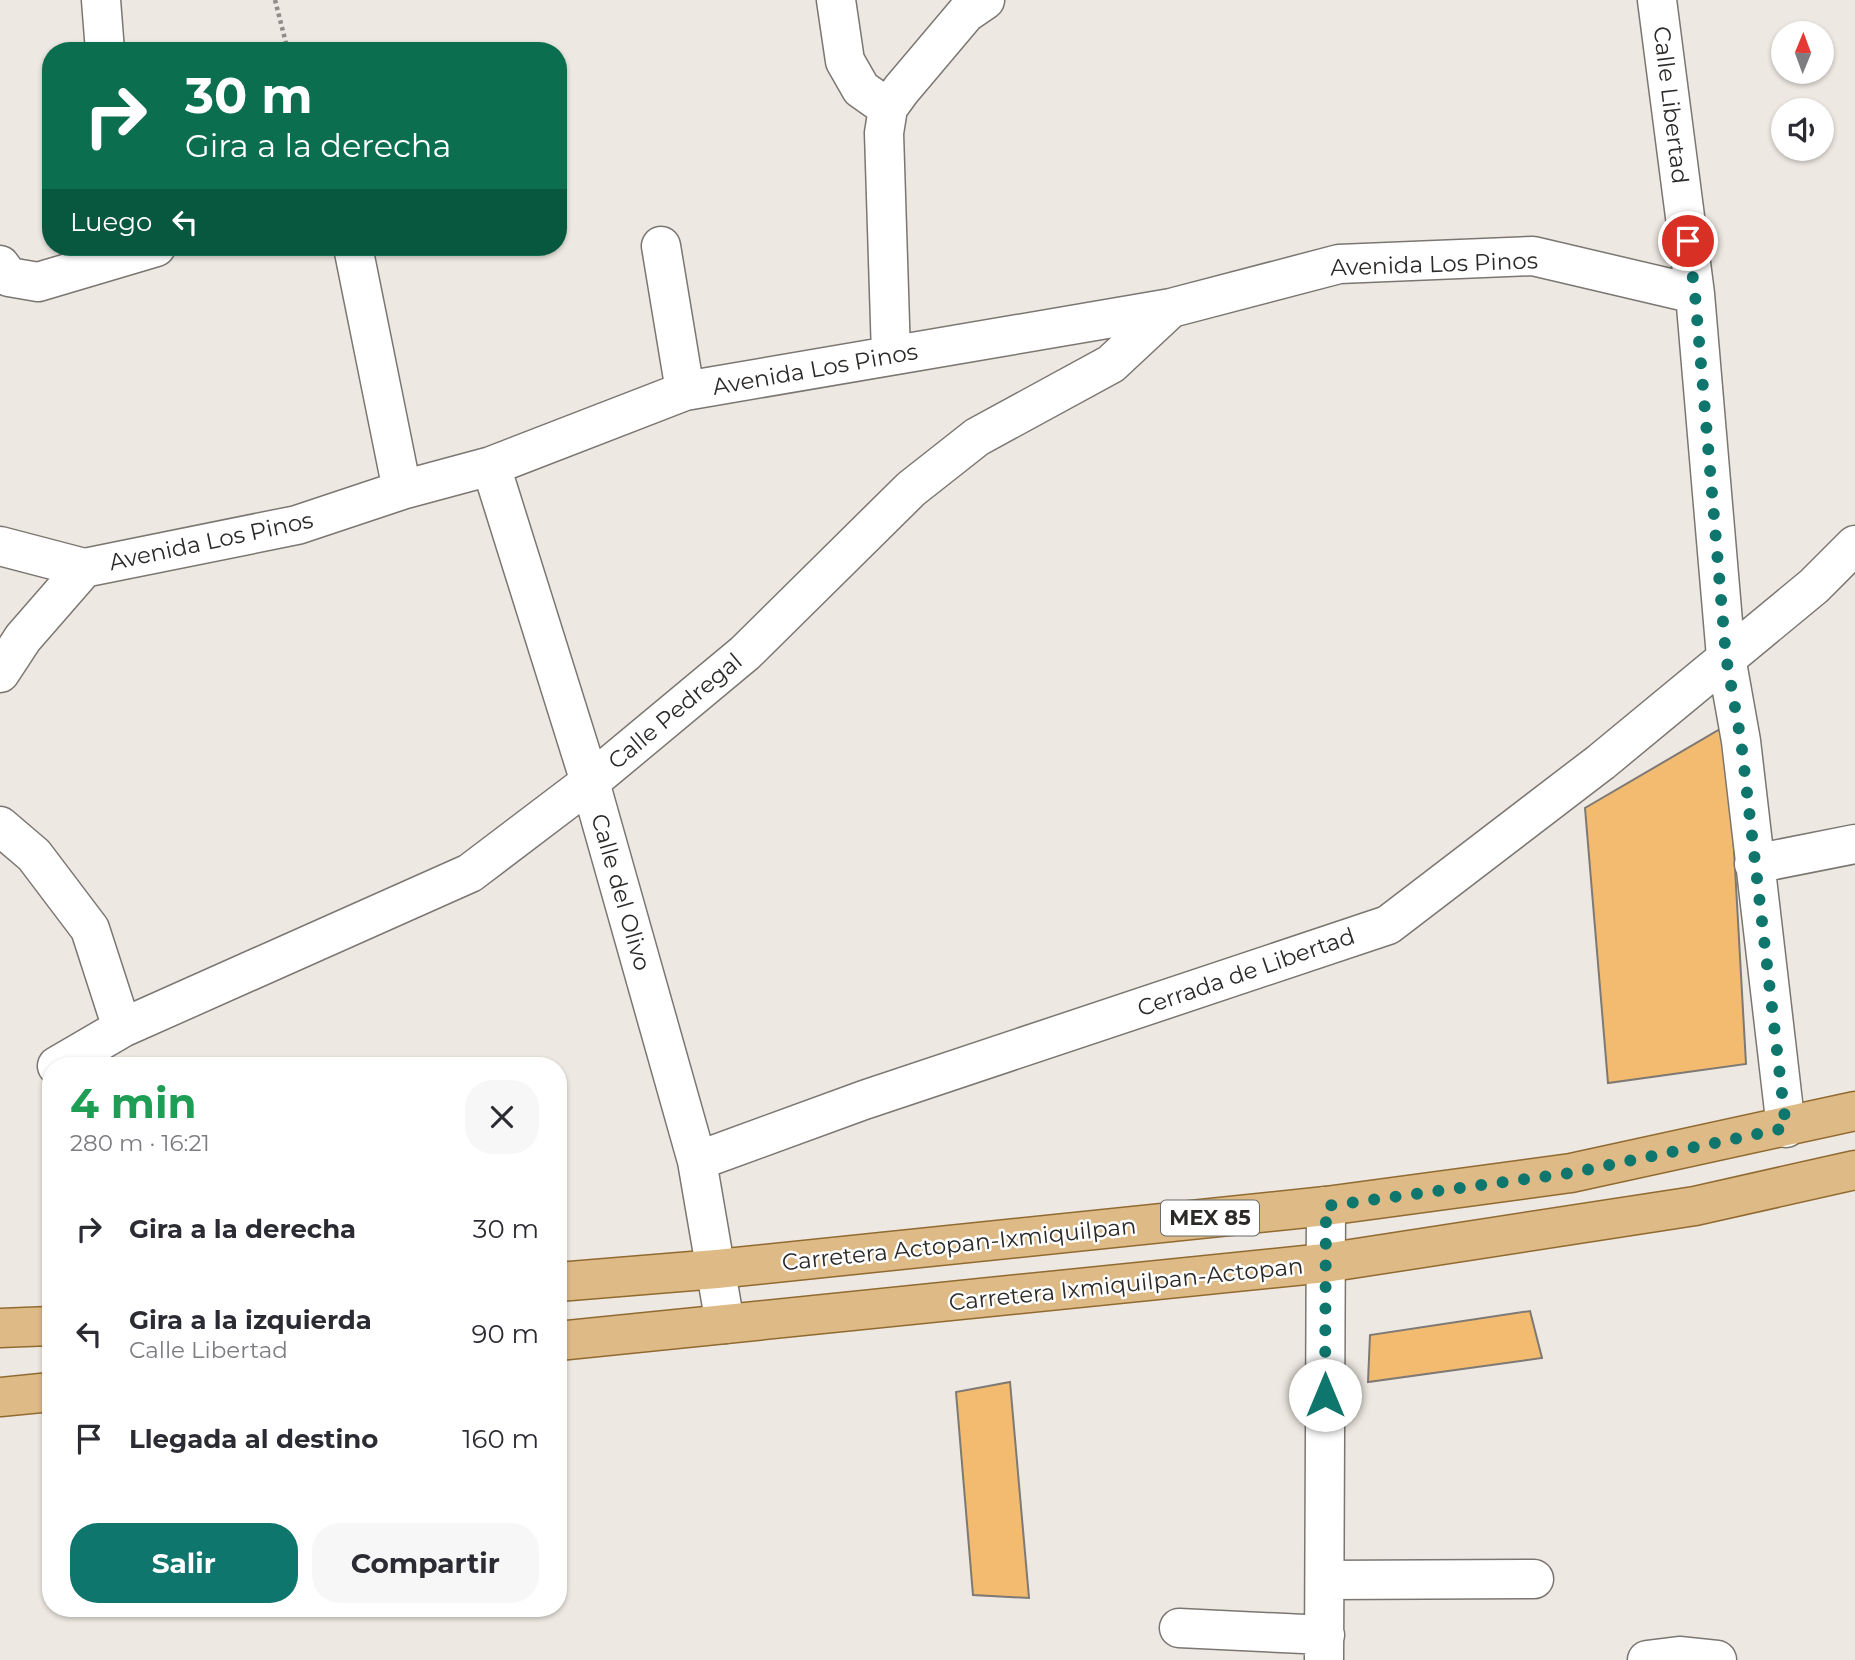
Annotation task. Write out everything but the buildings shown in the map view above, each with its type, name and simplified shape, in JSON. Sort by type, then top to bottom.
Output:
[{"type":"main road","name":"Carretera Actopan-Ixmiquilpan","points":[[567,1281],[717,1269],[1326,1206],[1571,1173],[1855,1111]]},
{"type":"main road","name":"Carretera Ixmiquilpan-Actopan","points":[[567,1340],[1325,1264],[1695,1206],[1855,1170]]},
{"type":"main road","points":[[0,1328],[42,1326]]},
{"type":"main road","points":[[0,1397],[42,1393]]},
{"type":"street","points":[[101,0],[104,42]]},
{"type":"street","points":[[836,0],[845,61],[860,89],[888,108]]},
{"type":"street","points":[[891,355],[884,133],[888,108],[966,13],[985,0]]},
{"type":"street","name":"Calle Libertad","points":[[1657,0],[1695,294],[1726,657],[1741,741],[1786,1128]]},
{"type":"street","points":[[661,246],[685,391]]},
{"type":"street","points":[[0,265],[9,277],[38,282],[108,256]]},
{"type":"street","points":[[355,256],[402,490]]},
{"type":"street","name":"Avenida Los Pinos","points":[[0,673],[23,638],[84,568],[297,525],[402,490],[491,466],[685,391],[1171,308],[1339,264],[1533,256],[1695,294]]},
{"type":"street","name":"Calle Pedregal","points":[[73,1057],[122,1028],[470,873],[590,782],[745,653],[911,489],[977,437],[1111,364],[1171,308]]},
{"type":"street","name":"Calle del Olivo","points":[[491,466],[590,782],[697,1161],[724,1324]]},
{"type":"street","name":"Cerrada de Libertad","points":[[697,1161],[864,1100],[1388,925],[1601,762],[1814,586],[1855,545]]},
{"type":"street","points":[[0,546],[84,568]]},
{"type":"street","points":[[0,826],[34,855],[89,929],[122,1028]]},
{"type":"street","points":[[1754,864],[1855,844]]},
{"type":"street","points":[[1179,1628],[1324,1648],[1326,1206]]},
{"type":"street","points":[[1326,1580],[1534,1579]]},
{"type":"street","points":[[1647,1660],[1679,1656],[1717,1660]]},
{"type":"path","points":[[275,0],[286,42]]},
{"type":"route","points":[[1325,1395],[1326,1206],[1571,1173],[1786,1128],[1741,741],[1726,657],[1695,294],[1688,241]]}]
